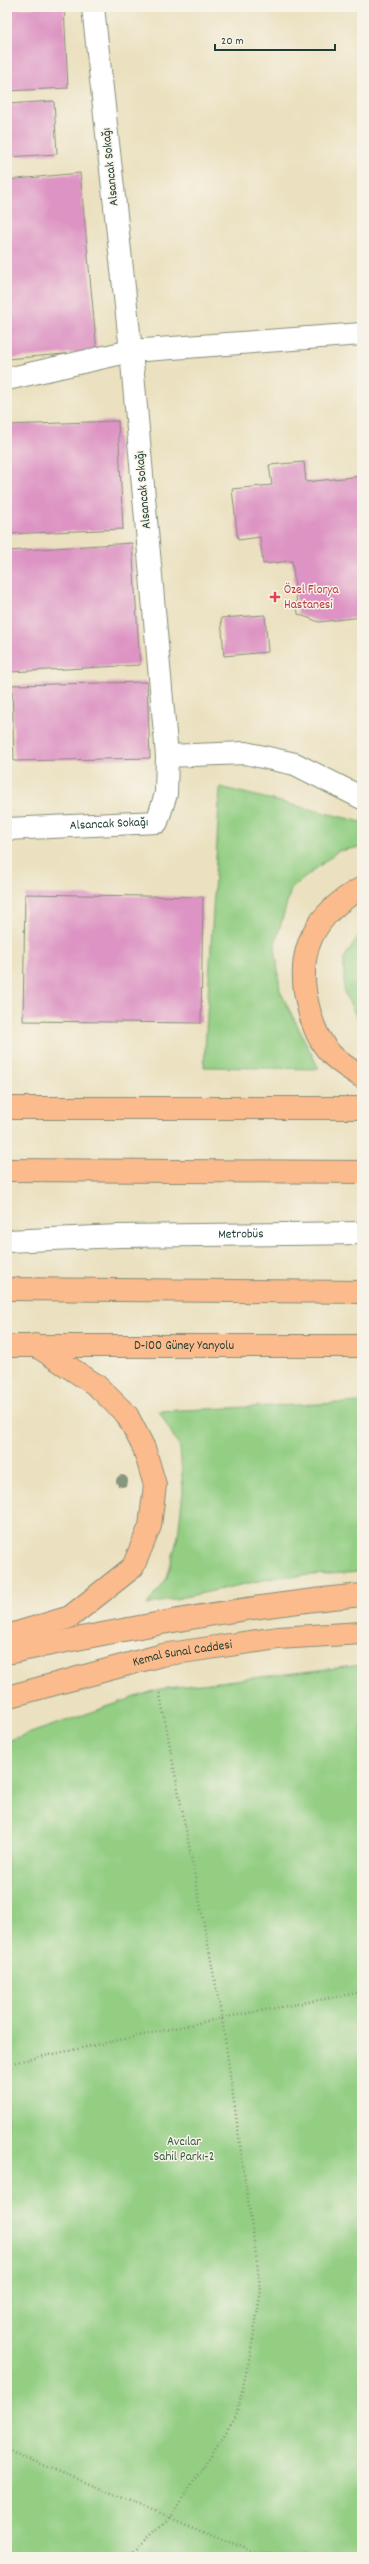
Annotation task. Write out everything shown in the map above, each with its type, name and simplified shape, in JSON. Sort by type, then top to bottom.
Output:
[{"type":"main road","points":[[362,888],[341,900],[318,926],[304,957],[303,990],[315,1031],[330,1054],[362,1077]]},
{"type":"main road","points":[[7,1108],[362,1108]]},
{"type":"main road","points":[[7,1170],[362,1172]]},
{"type":"main road","points":[[7,1289],[362,1292]]},
{"type":"main road","points":[[7,1636],[70,1617],[133,1567],[150,1526],[155,1486],[144,1448],[127,1415],[96,1385],[35,1344]]},
{"type":"main road","name":"D-100 Güney Yanyolu","points":[[7,1346],[35,1344],[362,1346]]},
{"type":"main road","points":[[7,1653],[118,1630],[300,1601],[362,1595]]},
{"type":"main road","name":"Kemal Sunal Caddesi","points":[[7,1698],[153,1657],[278,1638],[362,1633]]},
{"type":"street","name":"Alsancak Sokağı","points":[[7,829],[157,822],[166,794],[167,756],[131,351],[93,7]]},
{"type":"street","points":[[7,379],[131,351],[362,334]]},
{"type":"street","points":[[167,756],[245,753],[295,764],[362,798]]},
{"type":"street","name":"Metrobüs","points":[[7,1232],[119,1236]]},
{"type":"street","name":"Metrobüs","points":[[7,1241],[119,1236],[362,1233]]},
{"type":"path","points":[[128,2557],[170,2517],[236,2417],[250,2356],[261,2291],[222,2018],[153,1657]]},
{"type":"path","points":[[7,2064],[222,2018],[362,1992]]},
{"type":"path","points":[[7,2450],[266,2557]]},
{"type":"green space","points":[[220,787],[362,822],[362,847],[338,851],[291,889],[275,944],[280,991],[319,1069],[204,1067]]},
{"type":"green space","points":[[362,930],[362,1028],[344,992],[344,958]]},
{"type":"green space","points":[[362,1402],[362,1572],[278,1577],[147,1605],[167,1578],[178,1536],[183,1490],[180,1448],[159,1411]]},
{"type":"green space","name":"Avcılar Sahil Parkı-2","points":[[362,1665],[362,2557],[7,2557],[7,1741],[159,1689]]},
{"type":"building","points":[[64,7],[68,88],[7,91],[7,9]]},
{"type":"building","points":[[54,101],[57,154],[7,157],[7,104]]},
{"type":"building","points":[[80,173],[97,351],[7,359],[7,180]]},
{"type":"building","points":[[118,421],[123,529],[7,534],[7,425]]},
{"type":"building","points":[[304,462],[306,482],[362,476],[362,617],[319,622],[298,614],[292,561],[263,564],[260,537],[238,540],[232,489],[272,485],[269,465]]},
{"type":"building","points":[[132,543],[140,665],[10,672],[7,620],[7,551]]},
{"type":"building","points":[[265,615],[268,652],[224,656],[221,618]]},
{"type":"building","points":[[147,682],[150,758],[14,761],[12,685]]},
{"type":"building","points":[[25,894],[203,897],[201,1023],[23,1021]]},
{"type":"place","name":"Özel Florya Hastanesi","points":[[275,597]]}]
